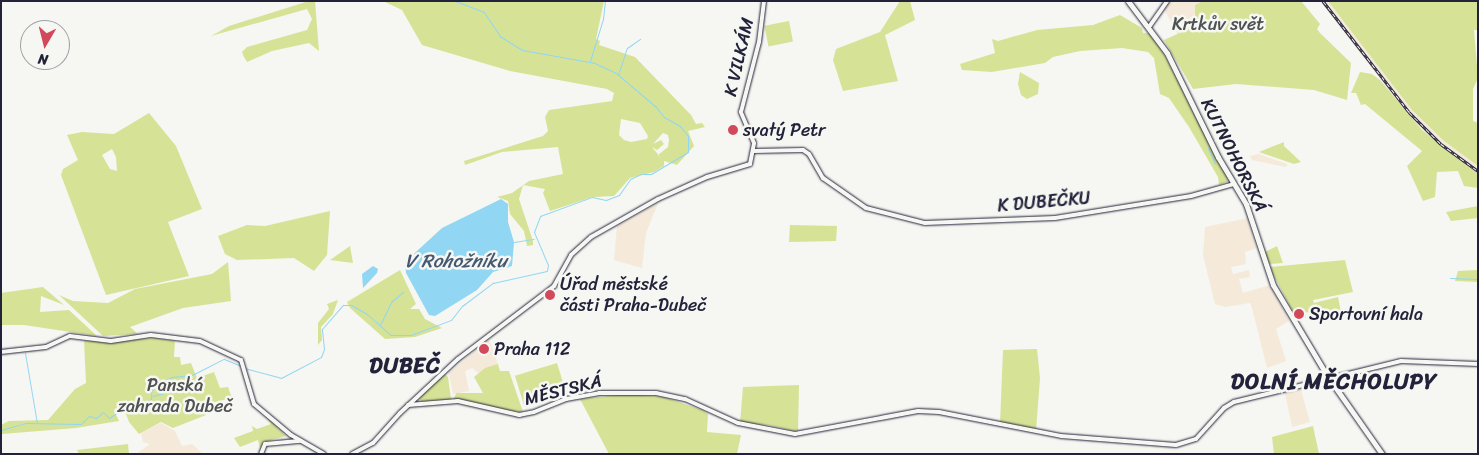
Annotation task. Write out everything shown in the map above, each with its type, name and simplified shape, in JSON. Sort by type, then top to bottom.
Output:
[{"type":"main road","name":"KUTNOHORSKÁ","points":[[1128,1],[1149,27],[1174,66],[1250,214],[1272,282],[1331,380],[1382,454]]},
{"type":"street","name":"K VILKÁM","points":[[754,151],[753,139],[741,118],[745,89],[759,42],[764,1]]},
{"type":"street","points":[[1149,27],[1167,1]]},
{"type":"street","points":[[352,454],[373,443],[408,405],[472,348],[554,286],[571,255],[591,237],[660,198],[709,176],[746,167],[751,162],[754,151]]},
{"type":"street","name":"K DUBEČKU","points":[[754,151],[806,152],[823,178],[858,203],[881,214],[920,222],[1053,218],[1191,196],[1234,184]]},
{"type":"street","points":[[1,352],[46,347],[70,336],[111,341],[151,335],[200,341],[238,358],[242,362],[254,404],[301,441],[324,454]]},
{"type":"street","name":"MĚSTSKÁ","points":[[408,405],[458,401],[498,412],[523,414],[566,399],[619,391],[670,395],[722,418],[801,434],[918,411],[939,412],[1055,436],[1176,445],[1196,439],[1227,405],[1404,361],[1478,364]]},
{"type":"street","points":[[261,454],[262,448],[267,444],[301,441]]},
{"type":"shaded area","name":"Krtkův svět","points":[[1170,1],[1205,1],[1195,5],[1195,26],[1178,35],[1164,9]]},
{"type":"shaded area","points":[[1320,1],[1328,1],[1412,110],[1444,141],[1478,166],[1478,174],[1439,146],[1407,114]]},
{"type":"shaded area","points":[[1259,154],[1287,164],[1286,167],[1252,160],[1250,156]]},
{"type":"shaded area","points":[[658,203],[646,233],[642,268],[614,260],[617,226]]},
{"type":"shaded area","points":[[1248,218],[1256,248],[1245,252],[1246,264],[1231,267],[1233,274],[1249,270],[1250,277],[1239,279],[1243,293],[1270,285],[1289,321],[1276,329],[1286,361],[1267,368],[1250,303],[1225,307],[1215,304],[1203,255],[1205,227]]},
{"type":"shaded area","points":[[489,339],[498,364],[478,373],[472,368],[465,371],[469,391],[453,394],[449,373]]},
{"type":"shaded area","points":[[1301,390],[1310,422],[1292,427],[1285,393]]},
{"type":"shaded area","points":[[161,423],[175,431],[182,446],[192,444],[203,454],[136,454],[150,444],[143,442],[141,433]]},
{"type":"green space","points":[[309,1],[315,1],[319,51],[309,43],[272,51],[247,62],[242,52],[247,47],[307,30],[312,19],[307,9],[211,36],[229,26]]},
{"type":"green space","points":[[383,1],[604,1],[596,39],[600,41],[599,45],[635,57],[691,115],[696,124],[702,123],[705,127],[688,131],[694,146],[677,165],[664,161],[664,166],[654,172],[630,178],[614,196],[593,197],[550,211],[543,193],[545,189],[523,185],[529,181],[563,174],[558,147],[502,152],[465,165],[464,161],[543,136],[548,131],[545,117],[549,110],[612,101],[614,93],[607,89],[510,71],[422,45],[402,10]],"holes":[[[621,119],[640,123],[648,136],[647,139],[631,142],[624,140],[619,135]],[[663,133],[668,135],[668,147],[658,155],[652,147],[657,150],[664,144],[661,140],[653,144]]]},
{"type":"green space","points":[[900,1],[910,1],[915,20],[885,35],[898,81],[843,91],[833,60],[836,49],[880,32]]},
{"type":"green space","points":[[1301,1],[1320,24],[1317,29],[1320,33],[1351,63],[1347,100],[1314,90],[1236,84],[1193,89],[1164,40],[1195,26],[1195,5],[1201,2]]},
{"type":"green space","points":[[1328,1],[1478,1],[1478,30],[1474,30],[1478,78],[1473,89],[1473,121],[1478,123],[1478,166],[1444,141],[1412,110]]},
{"type":"green space","points":[[1120,15],[1142,28],[1143,33],[1149,33],[1162,50],[1229,181],[1219,185],[1218,177],[1189,127],[1169,98],[1160,94],[1154,58],[1148,52],[1122,48],[1080,51],[1053,57],[1045,63],[992,72],[962,70],[960,64],[995,53],[992,39],[998,41],[1037,30],[1093,25]]},
{"type":"green space","points":[[789,21],[793,42],[768,46],[764,26]]},
{"type":"green space","points":[[1020,72],[1039,83],[1038,94],[1027,99],[1021,95],[1018,84]]},
{"type":"green space","points":[[1360,72],[1372,74],[1380,80],[1422,130],[1478,174],[1478,188],[1464,186],[1458,171],[1437,172],[1435,197],[1423,201],[1407,166],[1422,151],[1365,104],[1361,105],[1356,93],[1351,93]]},
{"type":"green space","points":[[149,113],[176,146],[202,209],[168,222],[189,276],[106,295],[61,175],[63,169],[78,160],[67,135],[82,132],[114,134]],"holes":[[[112,149],[116,157],[117,171],[110,169],[102,155]]]},
{"type":"green space","points":[[1284,142],[1284,146],[1301,162],[1294,164],[1259,152]]},
{"type":"green space","points":[[523,185],[519,199],[533,245],[527,246],[524,231],[510,214],[508,201],[497,197],[512,193]]},
{"type":"green space","points":[[1478,206],[1478,218],[1451,221],[1446,212]]},
{"type":"green space","points":[[330,211],[327,255],[314,271],[294,258],[237,260],[225,254],[218,236],[247,225],[265,226]]},
{"type":"green space","points":[[790,225],[837,226],[836,241],[789,242]]},
{"type":"green space","points":[[350,246],[353,263],[330,260]]},
{"type":"green space","points":[[1277,246],[1283,263],[1269,264],[1265,252]]},
{"type":"green space","points":[[1345,260],[1353,292],[1313,300],[1314,303],[1338,297],[1341,312],[1328,315],[1304,312],[1306,317],[1298,321],[1269,267]]},
{"type":"green space","points":[[228,262],[231,301],[183,308],[130,327],[138,334],[103,336],[59,295],[73,301],[108,303],[135,289],[212,274]]},
{"type":"green space","points":[[400,270],[416,304],[410,309],[419,309],[425,319],[442,328],[415,337],[385,339],[350,308],[347,302]]},
{"type":"green space","points":[[1478,270],[1478,287],[1477,282],[1455,281],[1458,271]]},
{"type":"green space","points":[[43,287],[64,305],[41,296],[40,312],[69,310],[97,336],[24,325],[1,325],[1,293]]},
{"type":"green space","points":[[338,300],[333,314],[321,327],[322,340],[318,345],[318,323],[329,309],[327,304]]},
{"type":"green space","name":"Panská zahrada Dubeč","points":[[156,338],[175,341],[174,357],[180,357],[181,365],[191,363],[197,378],[214,372],[220,388],[228,387],[232,398],[204,405],[206,415],[173,428],[161,422],[139,434],[129,422],[122,403],[114,410],[119,421],[76,428],[2,434],[1,425],[9,421],[48,420],[75,389],[86,383],[84,341]]},
{"type":"green space","points":[[1037,349],[1040,378],[1036,431],[1000,424],[1003,350]]},
{"type":"green space","points":[[557,363],[566,392],[524,405],[515,376]]},
{"type":"green space","points":[[498,364],[500,371],[509,371],[523,412],[493,409],[454,399],[456,393],[483,393],[474,377],[485,368]]},
{"type":"green space","points":[[445,374],[448,377],[451,399],[422,403],[419,398]]},
{"type":"green space","points":[[799,385],[798,432],[769,425],[740,423],[743,387]]},
{"type":"green space","points":[[626,394],[664,397],[702,410],[708,414],[707,432],[741,435],[737,454],[609,454],[580,399]]},
{"type":"green space","points":[[265,415],[286,436],[264,442],[260,448],[258,440],[240,447],[234,438],[253,431],[252,426],[257,429],[271,424]]},
{"type":"green space","points":[[1313,426],[1319,454],[1274,454],[1272,437]]},
{"type":"green space","points":[[128,444],[129,454],[79,454],[77,450]]},
{"type":"water","name":"V Rohožníku","points":[[501,199],[508,204],[508,222],[514,242],[512,266],[493,272],[477,290],[435,316],[429,315],[406,273],[405,262],[442,228]]},
{"type":"water","points":[[373,266],[378,269],[377,273],[363,288],[362,274]]},
{"type":"waterway","points":[[244,368],[281,378],[321,357],[324,349],[322,329],[343,305],[351,305],[367,314],[390,335],[411,335],[451,320],[462,306],[493,283],[547,271],[548,265],[534,232],[540,216],[592,197],[606,200],[619,195],[630,179],[641,174],[651,174],[688,152],[688,136],[680,126],[664,117],[656,107],[616,73],[595,63],[522,50],[500,36],[484,12],[456,1]]},
{"type":"waterway","points":[[590,61],[603,19],[605,1]]},
{"type":"waterway","points":[[618,75],[627,48],[640,39]]},
{"type":"waterway","points":[[1208,148],[1215,164]]},
{"type":"waterway","points":[[514,242],[534,239]]},
{"type":"waterway","points":[[1450,278],[1478,279]]},
{"type":"waterway","points":[[380,325],[391,302],[403,292]]},
{"type":"waterway","points":[[25,353],[37,423]]},
{"type":"waterway","points":[[1,430],[25,423],[81,424],[89,416],[96,418],[103,412],[109,418],[135,401],[145,402],[151,399],[152,380],[162,382],[172,377],[192,375],[224,359],[241,366]]},
{"type":"waterway","points":[[153,396],[180,389]]},
{"type":"railway","points":[[1323,1],[1409,112],[1441,144],[1478,171]]},
{"type":"place","name":"svatý Petr","points":[[733,130]]},
{"type":"place","name":"Úřad městské části Praha-Dubeč","points":[[550,295]]},
{"type":"place","name":"Sportovní hala","points":[[1299,314]]},
{"type":"place","name":"Praha 112","points":[[484,349]]},
{"type":"district","name":"DUBEČ","points":[[405,366]]},
{"type":"district","name":"DOLNÍ MĚCHOLUPY","points":[[1334,382]]}]
